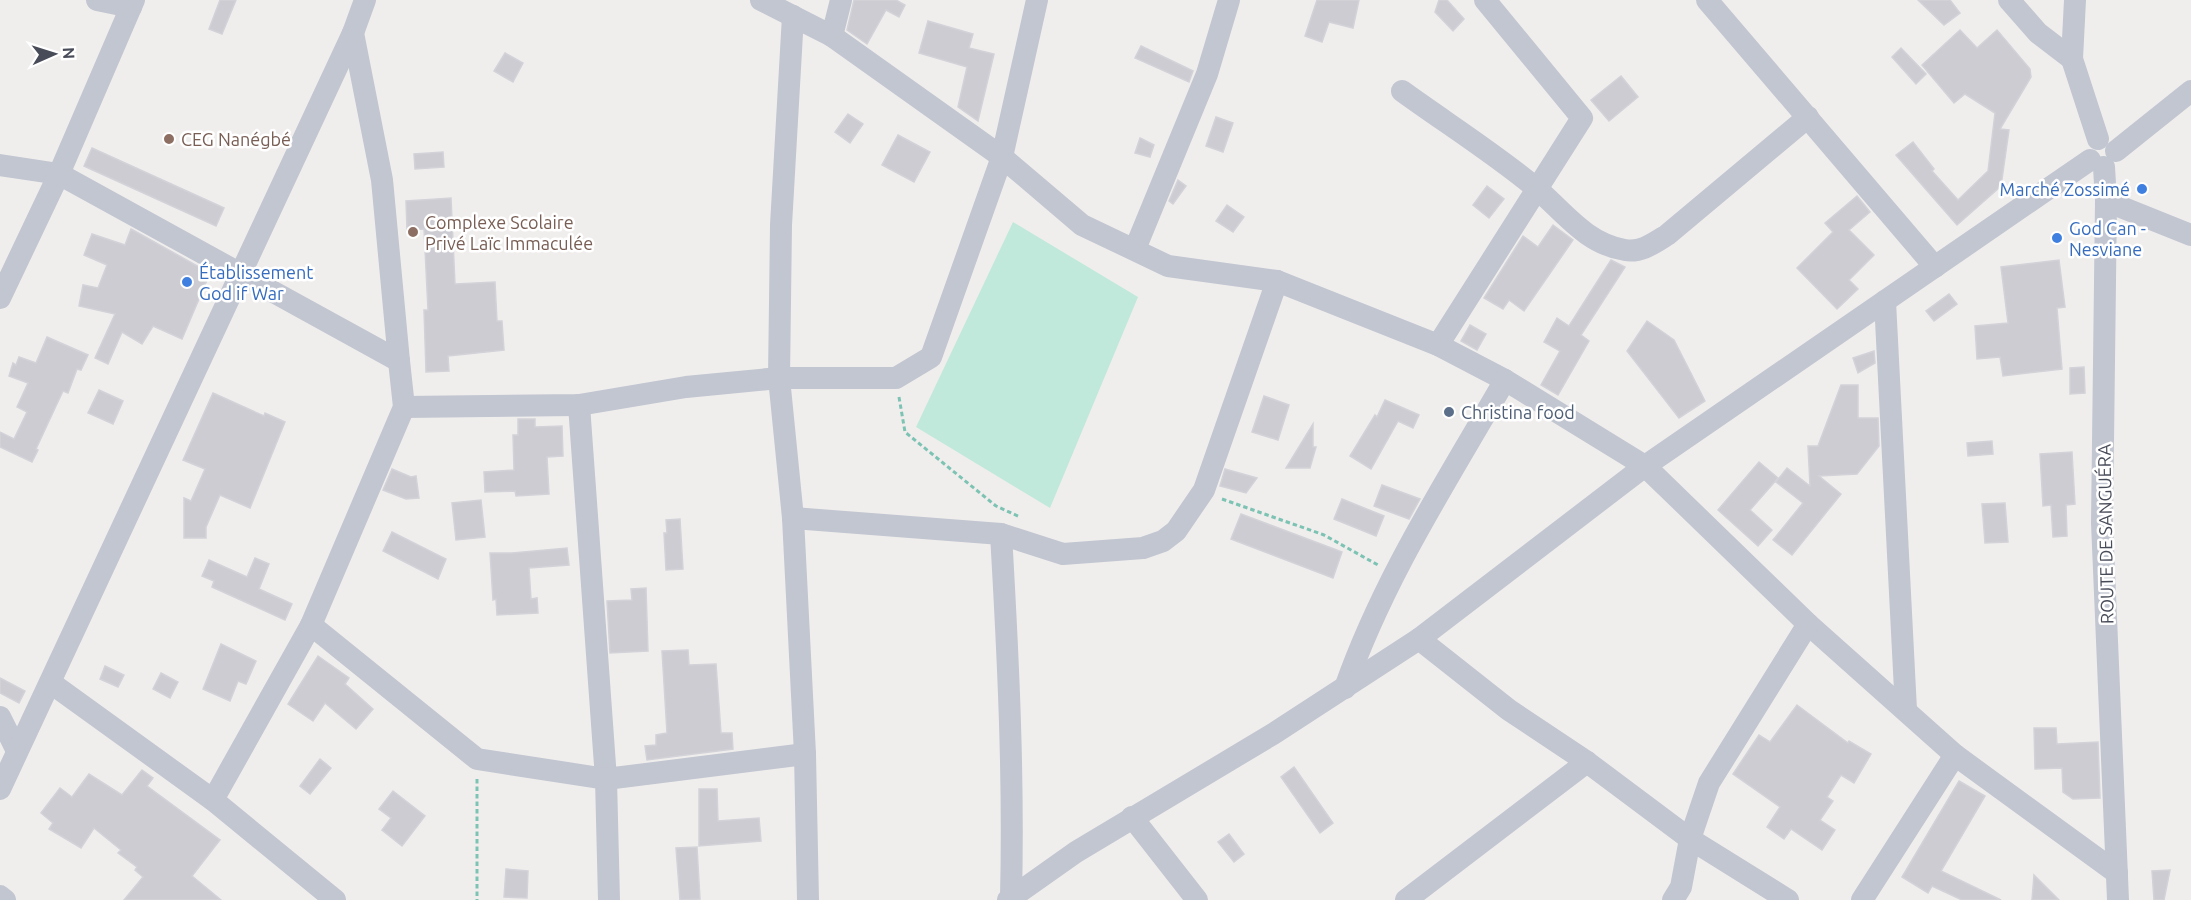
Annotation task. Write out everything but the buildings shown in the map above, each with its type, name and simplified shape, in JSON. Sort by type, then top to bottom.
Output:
[{"type":"street","points":[[0,298],[58,174],[132,3],[97,0]]},
{"type":"street","points":[[0,789],[353,33],[365,0]]},
{"type":"street","points":[[761,0],[832,36],[1002,157],[1082,225],[1168,266],[1277,281],[1438,345],[1504,380],[1645,466],[1808,624],[1955,754],[2117,873]]},
{"type":"street","points":[[832,36],[842,0]]},
{"type":"street","points":[[404,407],[579,405],[686,387],[779,378],[896,378],[931,357],[1002,157],[1037,0]]},
{"type":"street","points":[[1135,249],[1207,74],[1229,0]]},
{"type":"street","points":[[1438,345],[1582,118],[1485,0]]},
{"type":"street","points":[[1707,0],[1935,267]]},
{"type":"street","points":[[2009,0],[2038,33],[2072,59]]},
{"type":"street","name":"ROUTE DE SANGUÉRA","points":[[2076,0],[2072,59],[2102,154],[2106,201],[2102,523],[2118,900]]},
{"type":"street","points":[[793,16],[781,225],[779,378],[793,518],[805,754],[808,900]]},
{"type":"street","points":[[213,800],[311,625],[404,407],[382,180],[353,33]]},
{"type":"street","points":[[1402,91],[1536,188],[1577,228],[1612,247],[1626,250],[1645,248],[1667,235],[1808,117]]},
{"type":"street","points":[[1009,898],[1132,817],[1273,734],[1419,639],[1645,466],[2191,91]]},
{"type":"street","points":[[0,165],[58,174],[399,361]]},
{"type":"street","points":[[2106,201],[2191,235]]},
{"type":"street","points":[[793,518],[1001,534],[1063,554],[1143,548],[1163,541],[1176,531],[1204,490],[1277,281]]},
{"type":"street","points":[[1886,301],[1906,710]]},
{"type":"street","points":[[1345,687],[1367,627],[1393,574],[1504,380]]},
{"type":"street","points":[[579,405],[606,779],[609,900]]},
{"type":"street","points":[[1001,534],[1010,682],[1013,811],[1009,898]]},
{"type":"street","points":[[1673,900],[1681,887],[1690,839],[1709,783],[1808,624]]},
{"type":"street","points":[[311,625],[477,759],[606,779],[805,754]]},
{"type":"street","points":[[1419,639],[1509,710],[1587,762],[1690,839],[1788,900]]},
{"type":"street","points":[[51,683],[213,800],[335,900]]},
{"type":"street","points":[[0,717],[16,751]]},
{"type":"street","points":[[1863,900],[1955,754]]},
{"type":"street","points":[[1406,900],[1587,762]]},
{"type":"street","points":[[1132,817],[1197,900]]},
{"type":"street","points":[[0,896],[5,900]]},
{"type":"path","points":[[896,378],[905,432],[996,506],[1024,519]]},
{"type":"path","points":[[1204,490],[1227,502],[1324,535],[1393,574]]},
{"type":"path","points":[[477,759],[477,900]]},
{"type":"green space","points":[[1013,222],[1138,297],[1050,508],[916,427]]},
{"type":"place","name":"CEG Nanégbé","points":[[169,139]]},
{"type":"place","name":"Marché Zossimé","points":[[2142,189]]},
{"type":"place","name":"Complexe Scolaire Privé Laïc Immaculée","points":[[413,232]]},
{"type":"place","name":"God Can - Nesviane","points":[[2057,238]]},
{"type":"place","name":"Établissement God if War","points":[[187,282]]},
{"type":"place","name":"Christina food","points":[[1449,412]]}]
